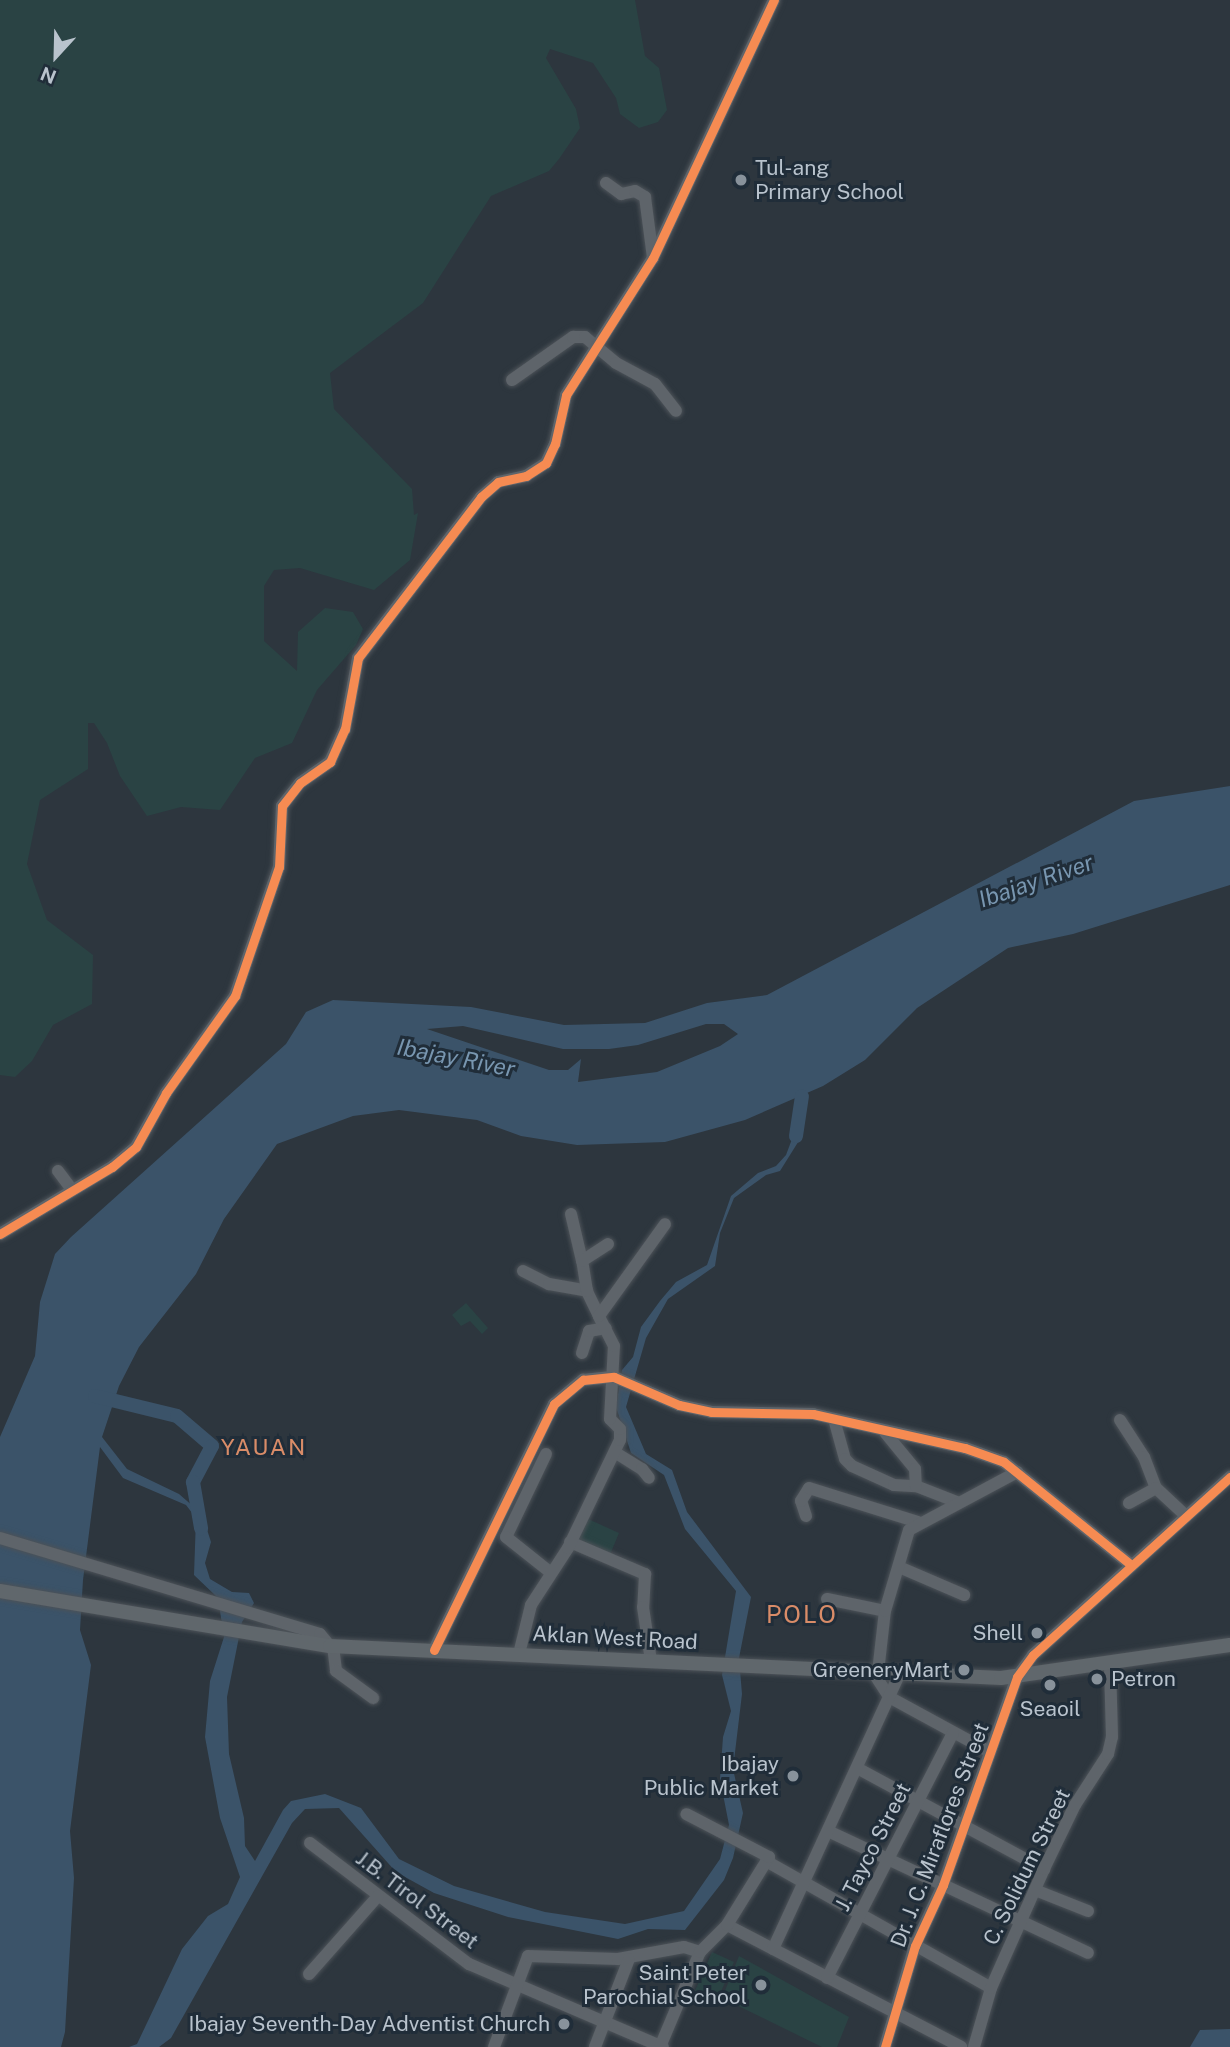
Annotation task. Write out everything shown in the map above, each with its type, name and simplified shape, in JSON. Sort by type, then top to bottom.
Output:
[{"type":"main road","name":"Aklan West Road","points":[[0,1591],[331,1646],[876,1672],[1017,1677],[1230,1645]]},
{"type":"street","points":[[0,1234],[71,1188],[112,1167],[136,1147],[166,1093],[235,996],[279,867],[282,806],[300,783],[330,762],[345,729],[358,658],[481,497],[498,482],[526,475],[546,463],[566,395],[595,344],[653,258],[775,0]]},
{"type":"street","points":[[606,183],[621,194],[642,192],[645,197],[653,258]]},
{"type":"street","points":[[512,380],[573,337],[585,337],[616,363],[655,384],[676,411]]},
{"type":"street","points":[[58,1171],[71,1188]]},
{"type":"street","points":[[519,1654],[531,1605],[570,1542],[616,1453],[621,1433],[610,1419],[614,1346],[587,1291],[571,1214]]},
{"type":"street","points":[[599,1316],[665,1224]]},
{"type":"street","points":[[582,1261],[608,1244]]},
{"type":"street","points":[[523,1271],[549,1284],[587,1291]]},
{"type":"street","points":[[582,1353],[589,1331],[606,1328]]},
{"type":"street","points":[[435,1650],[554,1404],[583,1380],[614,1377],[679,1405],[711,1412],[768,1410],[834,1419],[965,1448],[1017,1472],[1131,1565]]},
{"type":"street","points":[[834,1419],[845,1459],[852,1466],[894,1485],[916,1486],[957,1502]]},
{"type":"street","points":[[1120,1420],[1144,1457],[1156,1488],[1186,1516]]},
{"type":"street","points":[[883,1430],[915,1469],[916,1486]]},
{"type":"street","points":[[616,1453],[649,1478]]},
{"type":"street","points":[[546,1454],[506,1537],[550,1572]]},
{"type":"street","points":[[990,1752],[889,1697],[876,1672],[885,1611],[909,1530],[918,1522],[1017,1472]]},
{"type":"street","name":"Dr. J. C. Miraflores Street","points":[[885,2047],[915,1945],[943,1885],[1017,1677],[1033,1656],[1230,1477]]},
{"type":"street","points":[[806,1516],[801,1501],[809,1488],[918,1522]]},
{"type":"street","points":[[1129,1503],[1156,1488]]},
{"type":"street","points":[[0,1538],[320,1634],[331,1646],[336,1671],[373,1698]]},
{"type":"street","points":[[570,1542],[645,1574],[643,1607],[652,1641],[651,1661]]},
{"type":"street","points":[[899,1567],[964,1595]]},
{"type":"street","points":[[827,1598],[885,1611]]},
{"type":"street","name":"C. Solidum Street","points":[[974,2047],[991,1988],[1044,1869],[1075,1805],[1108,1754],[1112,1737],[1110,1664]]},
{"type":"street","points":[[773,1950],[900,1673]]},
{"type":"street","name":"J. Tayco Street","points":[[827,1978],[953,1733]]},
{"type":"street","points":[[857,1768],[1044,1869]]},
{"type":"street","points":[[661,2047],[699,1952],[727,1925],[768,1854],[686,1814]]},
{"type":"street","points":[[828,1831],[1088,1953]]},
{"type":"street","name":"J.B. Tirol Street","points":[[310,1843],[450,1952],[516,1986],[661,2047]]},
{"type":"street","points":[[766,1861],[991,1988]]},
{"type":"street","points":[[1035,1890],[1088,1911]]},
{"type":"street","points":[[309,1974],[378,1896]]},
{"type":"street","points":[[727,1925],[961,2047]]},
{"type":"street","points":[[497,2046],[528,1956],[629,1959],[684,1947],[699,1952]]},
{"type":"street","points":[[595,2047],[629,1959]]},
{"type":"green space","points":[[0,0],[635,0],[645,56],[659,68],[667,110],[658,122],[639,128],[620,114],[616,98],[593,63],[550,49],[546,58],[576,109],[580,128],[559,159],[549,171],[491,196],[423,303],[330,373],[334,409],[412,489],[414,515],[418,513],[410,560],[374,590],[300,568],[274,570],[264,586],[264,641],[297,671],[298,632],[325,608],[353,612],[363,629],[356,645],[317,690],[292,743],[255,758],[220,810],[181,807],[147,816],[120,776],[107,743],[94,723],[88,723],[88,769],[40,800],[27,864],[47,920],[93,955],[92,1004],[53,1025],[32,1061],[15,1077],[0,1075]]},
{"type":"green space","points":[[466,1303],[488,1328],[482,1334],[470,1321],[461,1326],[452,1315]]},
{"type":"green space","points":[[586,1518],[619,1533],[609,1557],[573,1541]]},
{"type":"green space","points":[[712,1952],[734,1962],[716,2003],[694,1993]]},
{"type":"green space","points":[[739,1956],[849,2017],[837,2047],[822,2047],[722,1998]]},
{"type":"water","name":"Ibajay River","points":[[1230,786],[1230,885],[1073,934],[1008,948],[917,1008],[865,1060],[823,1086],[745,1120],[665,1142],[577,1145],[521,1136],[477,1120],[399,1110],[353,1116],[277,1144],[224,1219],[196,1274],[139,1347],[119,1386],[102,1437],[127,1469],[179,1494],[202,1514],[211,1542],[205,1563],[210,1579],[232,1592],[249,1593],[254,1603],[242,1622],[227,1697],[229,1754],[244,1818],[245,1846],[255,1861],[283,1810],[291,1801],[325,1794],[361,1808],[399,1859],[454,1886],[545,1912],[625,1924],[684,1911],[720,1859],[729,1825],[720,1779],[723,1737],[731,1711],[722,1675],[736,1591],[685,1529],[664,1475],[631,1453],[616,1407],[622,1370],[633,1357],[641,1327],[676,1282],[707,1265],[731,1196],[758,1173],[776,1166],[786,1155],[801,1115],[800,1139],[780,1171],[766,1175],[734,1198],[720,1233],[715,1266],[668,1299],[646,1338],[626,1407],[646,1454],[672,1470],[687,1512],[751,1597],[739,1658],[742,1694],[733,1769],[743,1813],[733,1858],[724,1880],[685,1930],[648,1929],[618,1939],[508,1917],[434,1893],[396,1872],[339,1808],[305,1809],[292,1823],[171,2038],[159,2047],[129,2047],[137,2044],[182,1949],[208,1916],[228,1904],[240,1877],[220,1818],[205,1737],[210,1681],[224,1637],[218,1598],[194,1575],[196,1518],[186,1505],[123,1478],[100,1447],[83,1580],[80,1630],[91,1665],[70,1831],[74,1878],[65,2032],[61,2047],[0,2047],[0,1437],[35,1356],[40,1302],[55,1254],[286,1044],[306,1012],[333,1000],[471,1007],[564,1025],[645,1023],[707,1003],[767,995],[1134,801]],"holes":[[[706,1024],[724,1024],[738,1034],[720,1046],[657,1072],[578,1082],[581,1059],[568,1070],[549,1070],[427,1029],[463,1026],[563,1049],[609,1049],[638,1045]]]},
{"type":"water","points":[[1230,2029],[1230,2047],[1190,2047],[1200,2030]]},
{"type":"waterway","points":[[796,1136],[802,1096]]},
{"type":"waterway","points":[[95,1396],[177,1416],[212,1446],[193,1482],[201,1528]]},
{"type":"cycle path","points":[[0,1234],[112,1167],[136,1147],[166,1093],[235,996],[279,867],[282,806],[300,783],[330,762],[345,729],[358,658],[481,497],[498,482],[526,476],[546,463],[555,444],[566,395],[653,258],[774,0]]},
{"type":"cycle path","points":[[434,1650],[554,1404],[583,1380],[614,1377],[679,1405],[711,1412],[813,1414],[965,1448],[1004,1462],[1131,1565]]},
{"type":"cycle path","points":[[885,2047],[915,1946],[943,1885],[1017,1677],[1033,1655],[1230,1477]]},
{"type":"place","name":"Tul-ang Primary School","points":[[741,180]]},
{"type":"place","name":"Shell","points":[[1037,1633]]},
{"type":"place","name":"GreeneryMart","points":[[964,1670]]},
{"type":"place","name":"Petron","points":[[1097,1679]]},
{"type":"place","name":"Seaoil","points":[[1050,1685]]},
{"type":"place","name":"Ibajay Public Market","points":[[793,1776]]},
{"type":"place","name":"Saint Peter Parochial School","points":[[761,1985]]},
{"type":"place","name":"Ibajay Seventh-Day Adventist Church","points":[[564,2024]]},
{"type":"district","name":"YAUAN","points":[[264,1447]]},
{"type":"district","name":"POLO","points":[[802,1615]]}]
